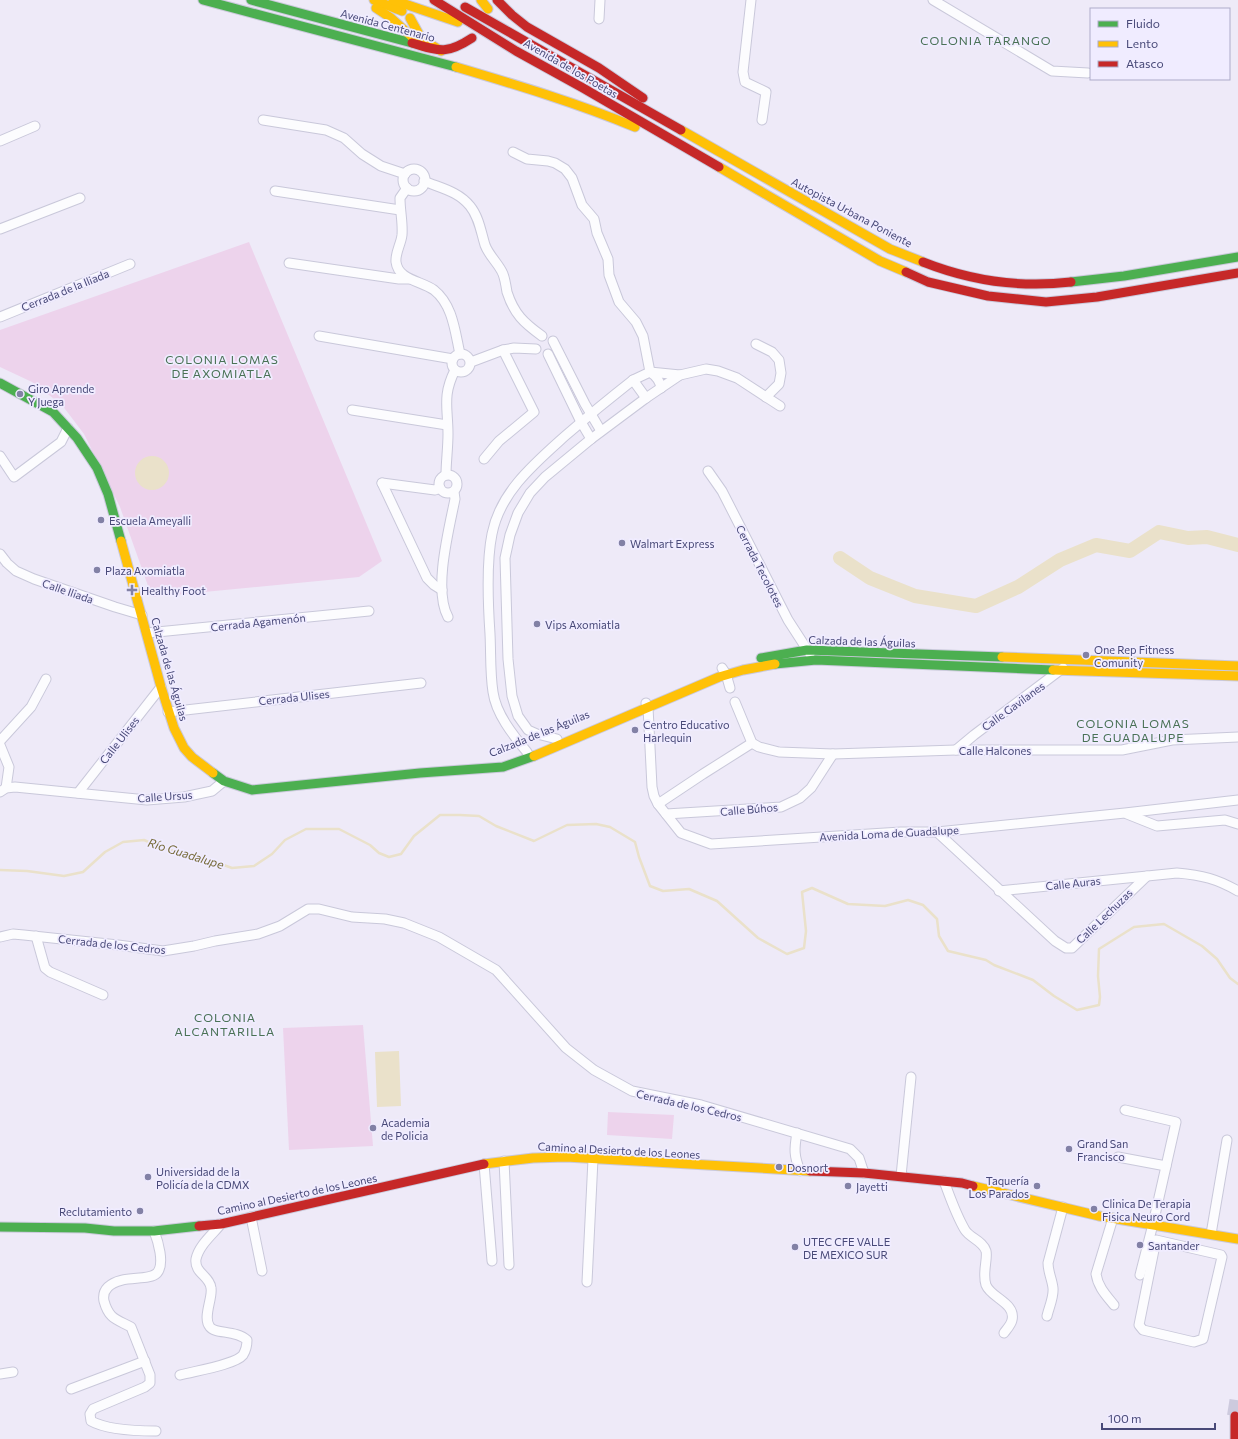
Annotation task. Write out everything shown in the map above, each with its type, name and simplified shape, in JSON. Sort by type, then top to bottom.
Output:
[{"type":"main road","points":[[203,0],[420,57],[524,87],[573,103],[697,154],[880,261],[928,282],[988,296],[1046,302],[1097,297],[1238,273]]},
{"type":"main road","points":[[363,0],[391,18],[422,46]]},
{"type":"main road","points":[[374,0],[399,10],[492,40]]},
{"type":"main road","points":[[393,0],[462,23],[492,40],[516,51]]},
{"type":"main road","name":"Avenida de los Poetas","points":[[434,0],[516,51],[697,154]]},
{"type":"main road","points":[[481,0],[488,7]]},
{"type":"main road","points":[[497,0],[527,27],[599,68],[634,92],[653,106],[659,118]]},
{"type":"main road","points":[[213,3],[225,1],[255,4],[274,14],[280,20]]},
{"type":"main road","name":"Avenida Centenario","points":[[255,4],[441,51],[453,49],[472,38]]},
{"type":"main road","name":"Avenida de los Poetas","points":[[460,4],[659,118]]},
{"type":"main road","points":[[410,18],[421,38],[441,51]]},
{"type":"main road","name":"Autopista Urbana Poniente","points":[[659,118],[890,249],[940,269],[998,283],[1046,285],[1124,276],[1238,258]]},
{"type":"main road","name":"Calzada de las Águilas","points":[[0,383],[53,412],[77,438],[97,468],[108,494],[147,633],[160,687],[168,712],[184,748],[202,766],[224,782],[252,790],[483,767],[503,767],[530,758],[647,705],[682,685],[765,657],[807,650],[1238,666]]},
{"type":"main road","name":"Calzada de las Águilas","points":[[724,671],[816,660],[1238,676]]},
{"type":"main road","name":"Calzada de las Águilas","points":[[483,767],[527,752],[567,734],[647,705]]},
{"type":"main road","name":"Camino al Desierto de los Leones","points":[[0,1227],[85,1228],[114,1231],[154,1231],[221,1224],[484,1164],[533,1158],[566,1157],[800,1171],[864,1173],[944,1181],[1112,1218],[1238,1239]]},
{"type":"main road","points":[[1235,1416],[1235,1439]]},
{"type":"street","points":[[599,19],[600,0]]},
{"type":"street","points":[[751,0],[743,72],[745,82],[766,92],[762,120]]},
{"type":"street","points":[[933,0],[1052,71],[1088,73]]},
{"type":"street","points":[[263,120],[326,130],[344,138],[362,154],[381,166],[405,174]]},
{"type":"street","points":[[0,141],[35,126]]},
{"type":"street","points":[[513,152],[526,159],[556,163],[565,169],[572,178],[582,205],[594,220],[597,233],[608,259],[609,276],[619,302],[636,322],[643,336],[650,372],[656,376],[660,382],[660,388]]},
{"type":"street","points":[[412,170],[419,171],[422,174],[424,181],[423,185],[418,190],[410,190],[403,181],[405,174],[412,170]]},
{"type":"street","points":[[424,181],[452,192],[470,206],[478,220],[486,247],[504,275],[514,309],[524,323],[542,336],[549,337],[553,341],[585,404],[601,431]]},
{"type":"street","points":[[319,336],[456,356],[468,356],[471,365],[467,370],[461,372],[455,370],[452,365],[456,356],[451,314],[442,297],[426,285],[409,279],[400,273],[396,263],[397,251],[402,236],[400,198],[407,188]]},
{"type":"street","points":[[275,191],[400,210]]},
{"type":"street","points":[[0,230],[80,198]]},
{"type":"street","points":[[289,263],[399,279],[409,279]]},
{"type":"street","name":"Cerrada de la Iliada","points":[[0,317],[130,264]]},
{"type":"street","points":[[536,349],[536,342],[542,336]]},
{"type":"street","points":[[548,354],[553,349],[553,341]]},
{"type":"street","points":[[756,344],[772,352],[779,360],[781,373],[779,384],[766,397]]},
{"type":"street","points":[[471,362],[503,350],[514,348],[536,349],[541,353],[548,354]]},
{"type":"street","points":[[484,459],[499,441],[534,412],[503,350]]},
{"type":"street","points":[[548,354],[581,422],[591,439]]},
{"type":"street","points":[[527,752],[502,718],[493,693],[489,629],[488,560],[492,533],[501,508],[519,480],[537,460],[581,422],[633,380],[650,372],[680,375],[706,369],[718,371],[737,378],[780,406]]},
{"type":"street","points":[[446,475],[448,433],[446,397],[450,379],[455,370]]},
{"type":"street","points":[[557,739],[528,730],[518,716],[512,696],[508,659],[506,558],[510,535],[518,513],[530,493],[545,476],[601,431],[680,375]]},
{"type":"street","points":[[633,380],[646,398]]},
{"type":"street","points":[[575,410],[585,404]]},
{"type":"street","points":[[352,410],[447,425]]},
{"type":"street","points":[[0,456],[14,477],[61,442],[68,428]]},
{"type":"street","name":"Cerrada Tecolotes","points":[[708,471],[722,491],[788,620],[807,650],[816,660]]},
{"type":"street","points":[[448,617],[445,611],[442,590],[446,548],[455,499],[454,492],[457,489],[457,480],[450,475],[446,475],[440,479],[440,488],[446,493],[454,492]]},
{"type":"street","points":[[440,488],[435,490],[382,483],[427,578],[442,590]]},
{"type":"street","name":"Calle Iliada","points":[[0,554],[16,571],[34,579],[142,615]]},
{"type":"street","name":"Cerrada Agamenón","points":[[147,633],[369,611]]},
{"type":"street","name":"Calle Gavilanes","points":[[956,750],[1061,670],[1070,660]]},
{"type":"street","points":[[724,671],[730,688]]},
{"type":"street","points":[[0,741],[31,707],[46,679]]},
{"type":"street","name":"Cerrada Ulises","points":[[168,712],[421,683]]},
{"type":"street","name":"Calle Ulises","points":[[78,793],[160,687]]},
{"type":"street","points":[[658,804],[752,743],[735,702]]},
{"type":"street","name":"Avenida Loma de Guadalupe","points":[[647,705],[652,787],[654,796],[658,804],[681,833],[711,844],[901,832],[936,832],[1238,800]]},
{"type":"street","points":[[514,736],[528,730]]},
{"type":"street","name":"Calle Halcones","points":[[752,743],[759,747],[779,752],[833,754],[956,750],[1122,750],[1172,740],[1238,738]]},
{"type":"street","points":[[0,745],[9,767],[3,790]]},
{"type":"street","name":"Calle Búhos","points":[[666,814],[782,807],[800,798],[811,788],[833,754]]},
{"type":"street","name":"Calle Ursus","points":[[3,790],[15,787],[147,800],[184,797],[212,791],[224,782]]},
{"type":"street","points":[[1125,813],[1157,826],[1225,820],[1238,824]]},
{"type":"street","name":"Calle Lechuzas","points":[[936,832],[1055,941],[1066,948],[1072,948],[1147,876]]},
{"type":"street","points":[[1147,876],[1177,873],[1196,874],[1222,882],[1238,891]]},
{"type":"street","name":"Calle Auras","points":[[999,891],[1147,876]]},
{"type":"street","name":"Cerrada de los Cedros","points":[[0,937],[13,934],[118,944],[162,951],[258,934],[280,926],[308,909],[319,909],[352,916],[385,919],[404,923],[440,937],[496,970],[566,1048],[594,1070],[632,1091],[701,1105],[850,1149],[859,1158],[864,1173]]},
{"type":"street","points":[[36,936],[46,968],[50,972],[103,995]]},
{"type":"street","points":[[901,1176],[911,1077]]},
{"type":"street","points":[[1125,1110],[1176,1122],[1140,1275]]},
{"type":"street","points":[[798,1133],[794,1148],[795,1157],[800,1171]]},
{"type":"street","points":[[1200,1249],[1207,1233],[1227,1140]]},
{"type":"street","points":[[1118,1157],[1166,1166]]},
{"type":"street","points":[[587,1282],[593,1159]]},
{"type":"street","points":[[504,1161],[509,1265]]},
{"type":"street","points":[[484,1164],[492,1261]]},
{"type":"street","points":[[944,1181],[950,1199],[965,1230],[981,1244],[986,1252],[984,1276],[988,1290],[1006,1304],[1012,1312],[1012,1321],[1004,1334]]},
{"type":"street","points":[[1047,1316],[1053,1289],[1048,1270],[1048,1263],[1063,1207]]},
{"type":"street","points":[[251,1218],[262,1271]]},
{"type":"street","points":[[1112,1218],[1096,1274],[1097,1281],[1101,1288],[1114,1305]]},
{"type":"street","points":[[180,1375],[232,1362],[242,1356],[247,1348],[246,1340],[242,1336],[214,1330],[209,1327],[207,1321],[212,1294],[211,1285],[197,1268],[196,1260],[199,1251],[221,1224]]},
{"type":"street","points":[[154,1231],[160,1253],[160,1266],[157,1273],[151,1276],[114,1282],[105,1291],[103,1299],[112,1318],[131,1327],[150,1375],[150,1383],[145,1387],[93,1409],[90,1414],[91,1421],[96,1423],[113,1427],[156,1431]]},
{"type":"street","points":[[1159,1240],[1200,1249],[1220,1253],[1222,1257],[1203,1339],[1194,1342],[1143,1330],[1139,1325],[1155,1241],[1159,1240]]},
{"type":"street","points":[[71,1389],[145,1361]]},
{"type":"street","points":[[0,1374],[13,1372]]},
{"type":"shaded area","points":[[249,242],[382,561],[359,577],[152,597],[120,507],[84,434],[62,405],[32,382],[0,367],[0,330]]},
{"type":"shaded area","points":[[155,456],[164,461],[168,466],[168,480],[164,485],[159,489],[149,490],[145,489],[136,480],[135,470],[136,466],[145,457]]},
{"type":"shaded area","points":[[363,1025],[373,1146],[289,1150],[283,1028]]},
{"type":"shaded area","points":[[399,1051],[401,1106],[377,1107],[375,1052]]},
{"type":"shaded area","points":[[608,1112],[674,1115],[672,1139],[607,1135]]},
{"type":"waterway","points":[[840,558],[870,578],[915,596],[976,606],[1018,587],[1060,560],[1096,545],[1130,551],[1159,532],[1188,538],[1207,537],[1238,545]]},
{"type":"waterway","name":"Río Guadalupe","points":[[0,870],[27,871],[64,876],[83,872],[105,852],[123,842],[144,840],[165,849],[196,855],[232,868],[254,866],[272,854],[285,840],[306,829],[339,829],[370,845],[379,853],[389,857],[401,854],[414,836],[440,815],[479,816],[496,826],[534,841],[567,825],[596,824],[610,827],[635,842],[650,886],[663,891],[689,889],[717,901],[758,938],[787,954],[804,948],[806,931],[802,892],[812,888],[848,904],[885,906],[908,900],[923,905],[937,919],[939,936],[948,951],[986,960],[994,965],[1033,980],[1054,996],[1077,1010],[1099,1005],[1099,949],[1134,927],[1164,924],[1202,946],[1217,959],[1230,978],[1238,984]]},
{"type":"tunnel","points":[[1235,1416],[1238,1397]]},
{"type":"traffic: fast","points":[[203,0],[456,67]]},
{"type":"traffic: fast","points":[[251,0],[412,43]]},
{"type":"traffic: fast","points":[[1071,282],[1124,276],[1238,257]]},
{"type":"traffic: fast","points":[[0,383],[53,412],[77,438],[97,468],[108,494],[121,541]]},
{"type":"traffic: fast","points":[[761,658],[807,650],[1002,657]]},
{"type":"traffic: fast","points":[[775,664],[816,660],[1053,670]]},
{"type":"traffic: fast","points":[[213,773],[224,781],[252,790],[420,773],[503,767],[534,756]]},
{"type":"traffic: fast","points":[[0,1227],[85,1228],[114,1231],[154,1231],[199,1226]]},
{"type":"traffic: slow","points":[[374,0],[402,11]]},
{"type":"traffic: slow","points":[[393,0],[458,22]]},
{"type":"traffic: slow","points":[[481,0],[488,9]]},
{"type":"traffic: slow","points":[[376,8],[391,18],[422,46]]},
{"type":"traffic: slow","points":[[410,18],[421,38],[441,51]]},
{"type":"traffic: slow","points":[[456,67],[569,102],[635,127]]},
{"type":"traffic: slow","points":[[681,130],[890,249],[923,262]]},
{"type":"traffic: slow","points":[[719,167],[880,261],[906,272]]},
{"type":"traffic: slow","points":[[121,541],[161,687],[174,728],[184,748],[192,757],[213,773]]},
{"type":"traffic: slow","points":[[1002,657],[1238,666]]},
{"type":"traffic: slow","points":[[534,756],[719,677],[743,670],[775,664]]},
{"type":"traffic: slow","points":[[1053,670],[1238,676]]},
{"type":"traffic: slow","points":[[484,1164],[533,1158],[566,1157],[810,1171]]},
{"type":"traffic: slow","points":[[973,1186],[1099,1216],[1238,1239]]},
{"type":"traffic: jam","points":[[434,0],[516,51],[719,167]]},
{"type":"traffic: jam","points":[[497,0],[527,27],[599,68],[643,98]]},
{"type":"traffic: jam","points":[[465,7],[681,130]]},
{"type":"traffic: jam","points":[[412,43],[442,50],[455,47],[472,38]]},
{"type":"traffic: jam","points":[[923,262],[959,274],[996,281],[1033,284],[1071,282]]},
{"type":"traffic: jam","points":[[906,272],[928,282],[988,296],[1046,302],[1097,297],[1238,273]]},
{"type":"traffic: jam","points":[[199,1226],[221,1224],[484,1164]]},
{"type":"traffic: jam","points":[[810,1171],[864,1173],[962,1183],[973,1186]]},
{"type":"traffic: jam","points":[[1235,1416],[1235,1439]]},
{"type":"place","name":"Giro Aprende Y Juega","points":[[20,394]]},
{"type":"place","name":"Escuela Ameyalli","points":[[101,520]]},
{"type":"place","name":"Walmart Express","points":[[622,543]]},
{"type":"place","name":"Plaza Axomiatla","points":[[97,570]]},
{"type":"place","name":"Healthy Foot","points":[[132,590]]},
{"type":"place","name":"Vips Axomiatla","points":[[537,624]]},
{"type":"place","name":"One Rep Fitness Comunity","points":[[1086,655]]},
{"type":"place","name":"Centro Educativo Harlequin","points":[[635,730]]},
{"type":"place","name":"Academia de Policia","points":[[373,1128]]},
{"type":"place","name":"Grand San Francisco","points":[[1069,1149]]},
{"type":"place","name":"Dosnort","points":[[779,1167]]},
{"type":"place","name":"Universidad de la Policía de la CDMX","points":[[148,1177]]},
{"type":"place","name":"Jayetti","points":[[848,1186]]},
{"type":"place","name":"Taquería Los Parados","points":[[1037,1186]]},
{"type":"place","name":"Clinica De Terapia Fisica Neuro Cord","points":[[1094,1209]]},
{"type":"place","name":"Reclutamiento","points":[[140,1211]]},
{"type":"place","name":"Santander","points":[[1140,1245]]},
{"type":"place","name":"UTEC CFE VALLE DE MEXICO SUR","points":[[795,1247]]},
{"type":"district","name":"COLONIA TARANGO","points":[[986,40]]},
{"type":"district","name":"COLONIA LOMAS DE AXOMIATLA","points":[[222,366]]},
{"type":"district","name":"COLONIA LOMAS DE GUADALUPE","points":[[1133,730]]},
{"type":"district","name":"COLONIA ALCANTARILLA","points":[[225,1024]]}]
